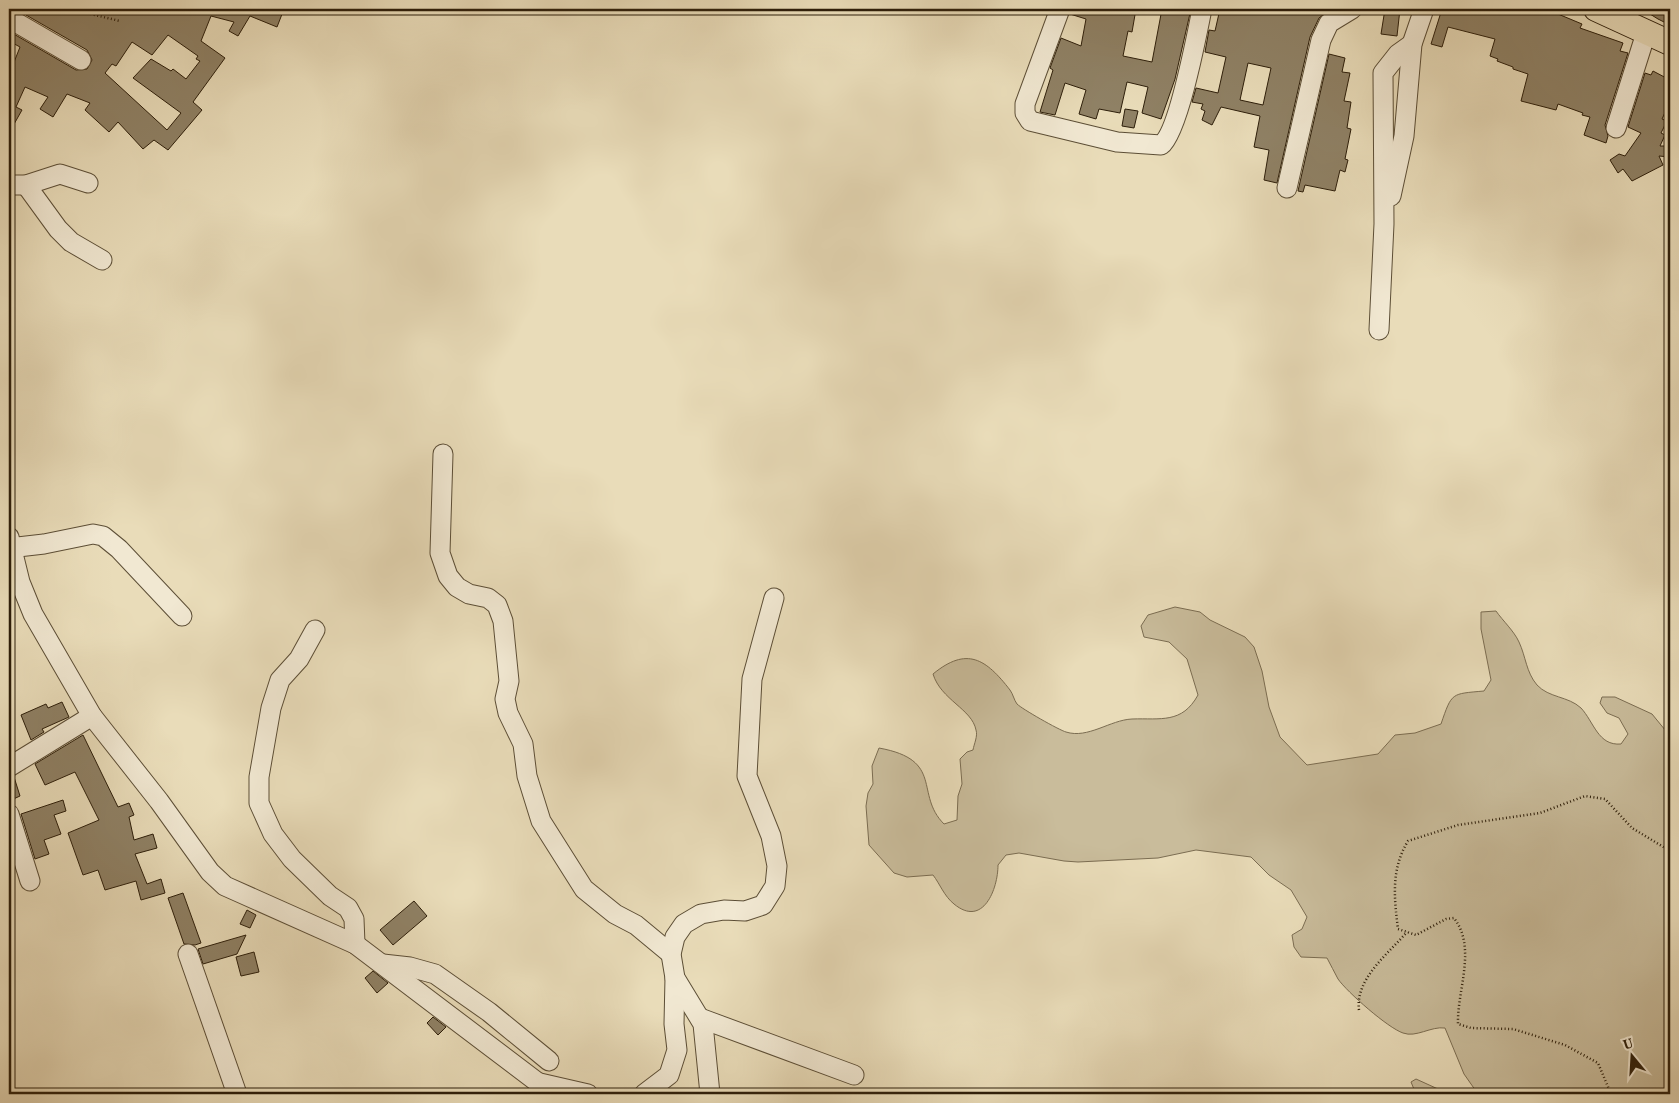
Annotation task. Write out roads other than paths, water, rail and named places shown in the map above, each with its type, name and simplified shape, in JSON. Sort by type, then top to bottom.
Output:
[{"type":"main road","points":[[1596,9],[1670,43]]},
{"type":"street","points":[[1060,9],[1025,104],[1025,113],[1030,121],[1117,142],[1161,145],[1170,135],[1189,74],[1202,9]]},
{"type":"street","points":[[1287,188],[1321,40],[1329,23],[1352,9]]},
{"type":"street","points":[[1384,224],[1404,136],[1412,44],[1424,9]]},
{"type":"street","points":[[12,19],[81,60]]},
{"type":"street","points":[[1616,128],[1646,33]]},
{"type":"street","points":[[1379,330],[1384,224],[1383,73],[1398,54],[1412,44]]},
{"type":"street","points":[[88,183],[60,174],[17,185],[71,242],[102,260]]},
{"type":"street","points":[[443,454],[440,553],[448,576],[457,588],[469,594],[488,598],[497,605],[503,621],[509,681],[505,699],[508,713],[523,744],[527,776],[541,821],[584,889],[614,914],[636,925],[671,954]]},
{"type":"street","points":[[182,616],[120,549],[103,536],[93,534],[44,544],[10,544],[20,582],[33,614],[92,716],[159,801],[210,872],[225,886],[355,944],[547,1089],[588,1094]]},
{"type":"street","points":[[644,1094],[669,1075],[676,1050],[674,1024],[675,978],[671,954],[675,937],[684,924],[701,914],[724,910],[746,911],[763,905],[775,886],[777,866],[771,836],[746,776],[752,680],[774,598]]},
{"type":"street","points":[[315,630],[299,659],[280,680],[270,716],[260,778],[259,803],[273,834],[292,858],[330,896],[348,908],[354,919],[355,944]]},
{"type":"street","points":[[9,767],[92,716]]},
{"type":"street","points":[[9,814],[30,882]]},
{"type":"street","points":[[188,954],[237,1094]]},
{"type":"street","points":[[381,964],[410,967],[435,974],[489,1012],[549,1061]]},
{"type":"street","points":[[675,978],[700,1018],[706,1039],[706,1068],[710,1094]]},
{"type":"street","points":[[700,1018],[854,1075]]}]
